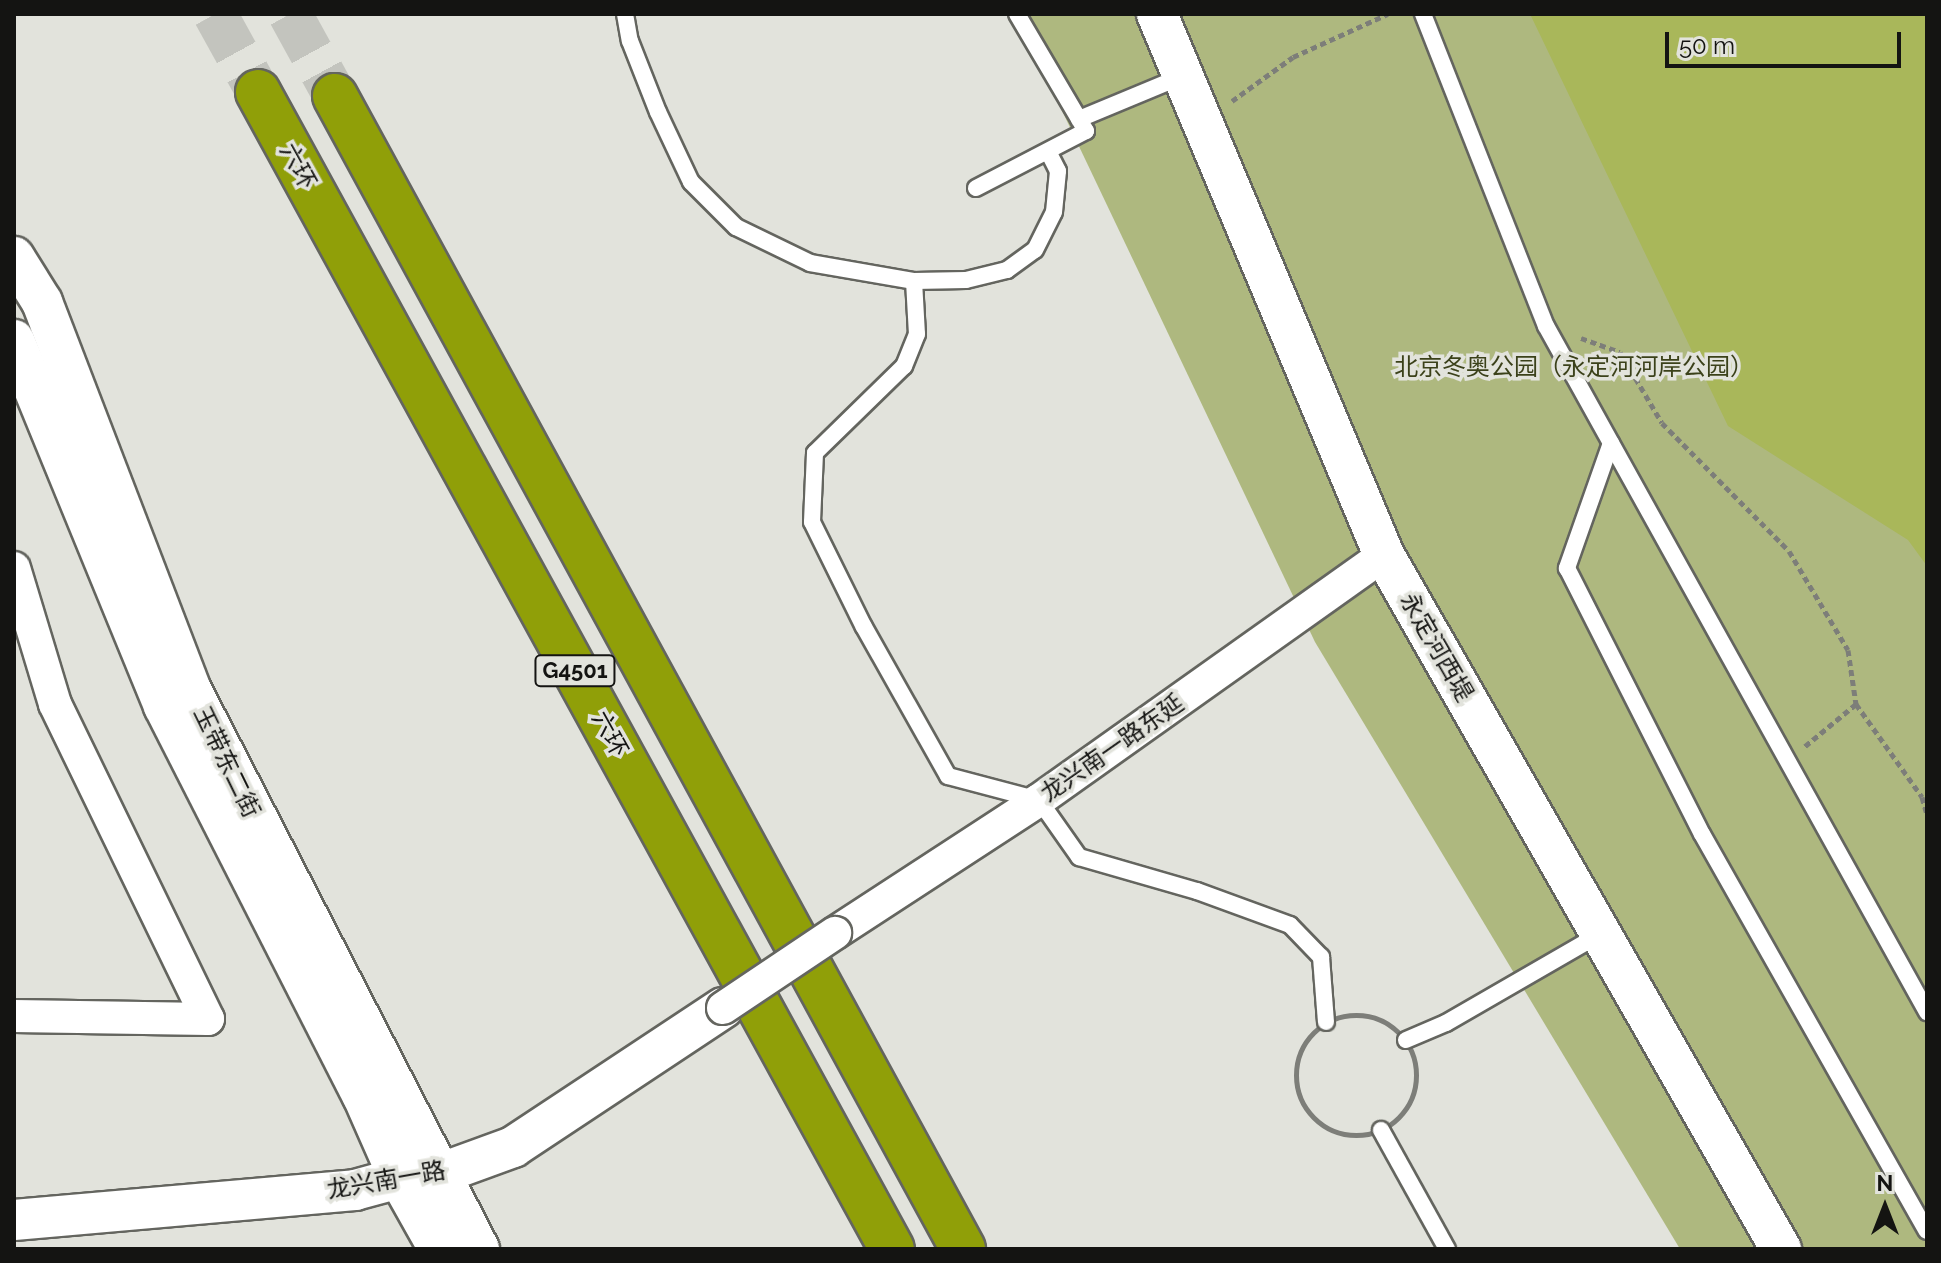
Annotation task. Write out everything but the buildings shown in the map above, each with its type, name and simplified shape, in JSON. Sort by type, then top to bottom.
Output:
[{"type":"highway","name":"六环","points":[[258,92],[892,1249]]},
{"type":"highway","name":"G4501","points":[[335,96],[963,1249]]},
{"type":"street","name":"永定河西堤","points":[[1157,14],[1384,555],[1781,1249]]},
{"type":"street","name":"玉带东二街","points":[[14,257],[42,302],[192,692],[479,1249]]},
{"type":"street","name":"玉带东二街","points":[[14,340],[164,706],[362,1094],[399,1178],[439,1249]]},
{"type":"street","name":"龙兴南一路东延","points":[[835,933],[1039,800],[1384,555]]},
{"type":"street","points":[[14,568],[55,704],[208,1019],[14,1016]]},
{"type":"street","name":"龙兴南一路","points":[[14,1220],[355,1190],[399,1178],[439,1174],[513,1147],[835,933]]},
{"type":"lane","points":[[625,14],[630,41],[658,112],[691,182],[736,227],[810,263],[914,281],[966,280],[1007,270],[1035,250],[1054,212],[1058,171],[1048,151]]},
{"type":"lane","points":[[976,188],[1086,131],[1017,14]]},
{"type":"lane","points":[[1423,14],[1546,326],[1927,1012]]},
{"type":"lane","points":[[1079,119],[1183,76]]},
{"type":"lane","points":[[914,281],[917,334],[904,366],[815,453],[812,522],[864,627],[948,776],[1039,800],[1079,857],[1197,891],[1290,925],[1321,957],[1326,1022]]},
{"type":"lane","points":[[1611,443],[1567,568],[1702,834],[1927,1231]]},
{"type":"lane","points":[[1406,1040],[1446,1023],[1600,934]]},
{"type":"lane","points":[[1381,1130],[1447,1249]]},
{"type":"path","points":[[1203,123],[1293,57],[1388,14]]},
{"type":"path","points":[[1546,326],[1620,352],[1662,423],[1789,551],[1848,650],[1856,704],[1922,797],[1927,815]]},
{"type":"path","points":[[1787,761],[1856,704]]},
{"type":"path","points":[[1361,1014],[1394,1027],[1406,1040],[1414,1056],[1415,1091],[1396,1121],[1381,1130],[1345,1135],[1313,1117],[1302,1102],[1296,1085],[1301,1048],[1326,1022],[1361,1014]]},
{"type":"green space","name":"北京冬奥公园（永定河河岸公园）","points":[[1016,14],[1927,14],[1927,1249],[1680,1249],[1315,642]]},
{"type":"shaded area","points":[[1530,14],[1927,14],[1927,566],[1908,540],[1728,426]]},
{"type":"tunnel","points":[[215,14],[258,92]]},
{"type":"tunnel","points":[[290,14],[335,96]]}]
